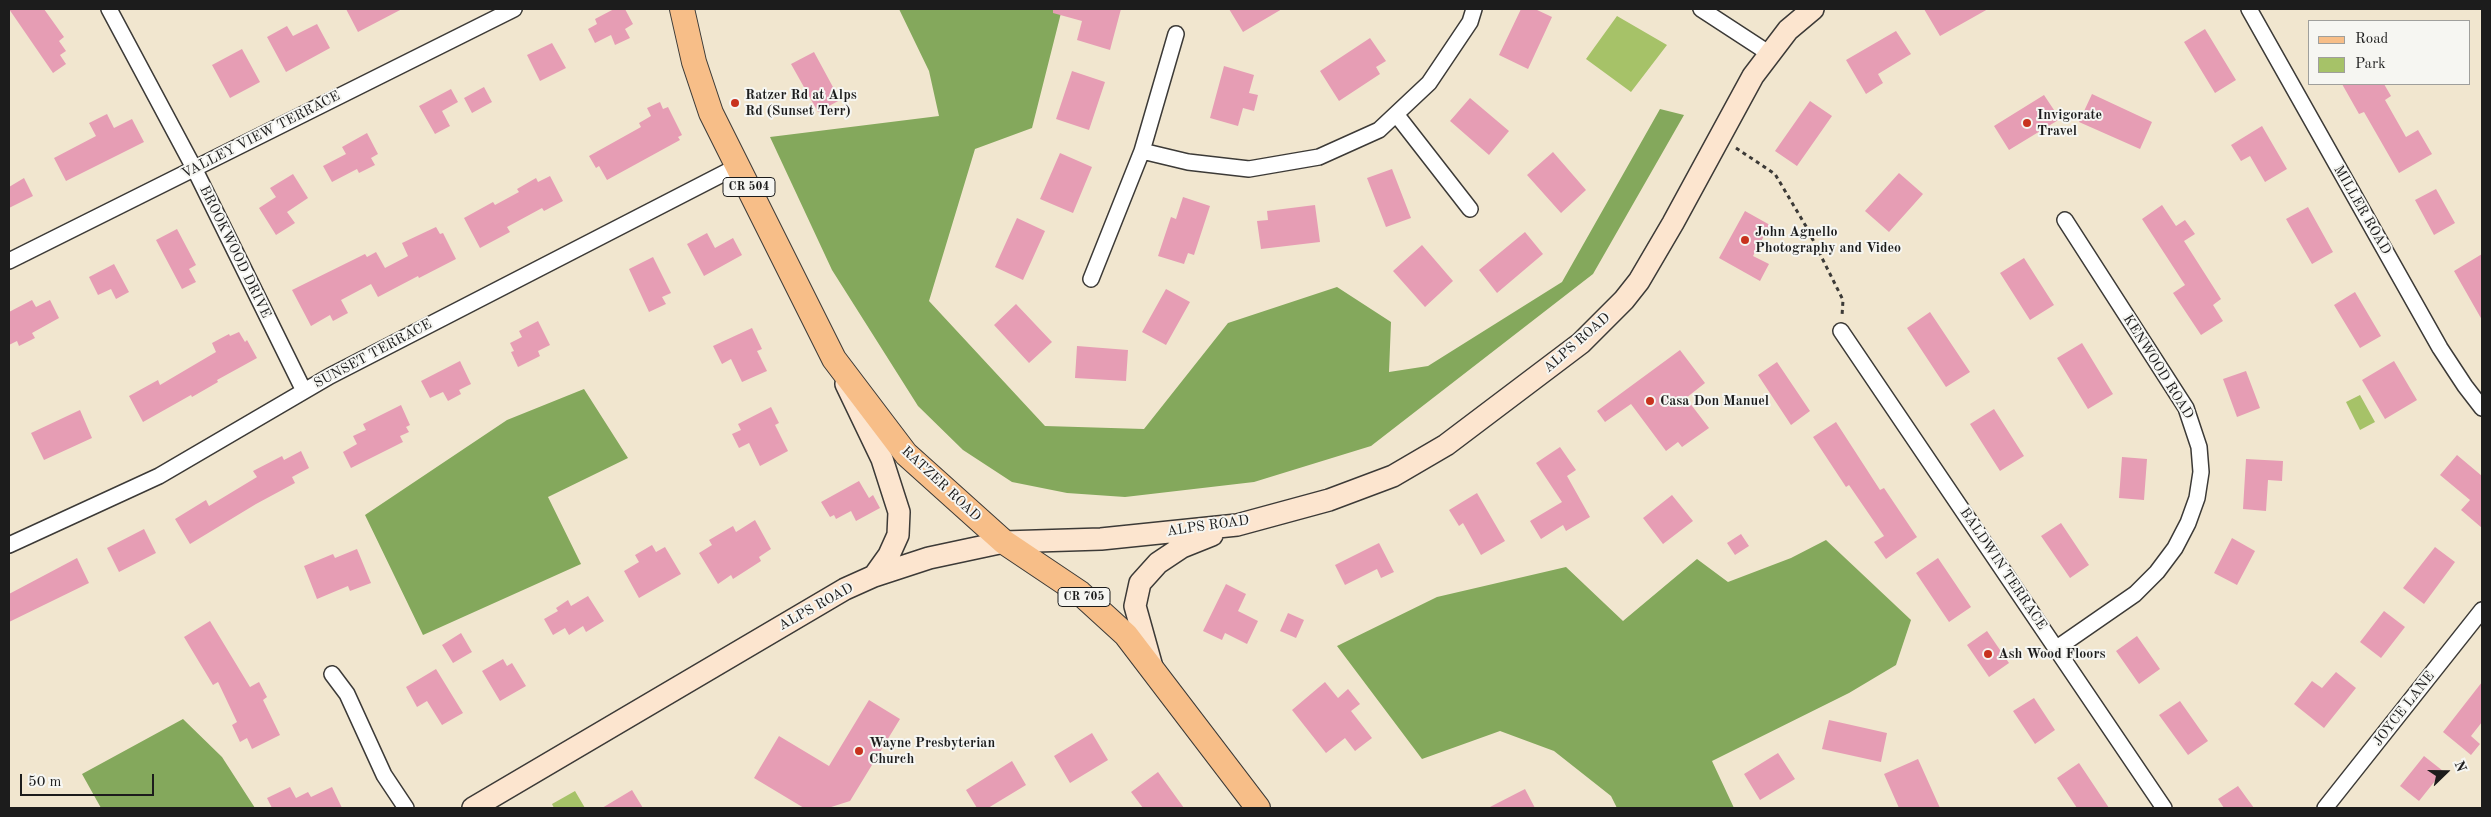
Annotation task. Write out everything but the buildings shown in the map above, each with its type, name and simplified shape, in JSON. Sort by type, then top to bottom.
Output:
[{"type":"main road","name":"RATZER ROAD","points":[[682,9],[694,62],[712,113],[834,359],[906,454],[1004,542],[1081,594],[1126,635],[1258,808]]},
{"type":"main road","name":"ALPS ROAD","points":[[473,808],[845,588],[874,576],[929,558],[1004,542],[1099,539],[1237,525],[1328,500],[1393,476],[1446,445],[1575,349],[1603,323],[1639,281],[1754,76],[1788,30],[1813,9]]},
{"type":"main road","points":[[834,359],[882,459],[899,512],[898,534],[889,555],[874,576]]},
{"type":"main road","points":[[1152,667],[1135,606],[1140,583],[1158,563],[1182,547],[1237,525]]},
{"type":"street","name":"BROOKWOOD DRIVE","points":[[109,9],[194,168],[304,391]]},
{"type":"street","name":"VALLEY VIEW TERRACE","points":[[9,261],[514,9]]},
{"type":"street","points":[[1142,151],[1188,162],[1248,169],[1319,157],[1379,130],[1396,114],[1429,82],[1470,22],[1474,9]]},
{"type":"street","points":[[1701,9],[1770,54]]},
{"type":"street","name":"MILLER ROAD","points":[[2249,9],[2440,348],[2482,408]]},
{"type":"street","points":[[1091,279],[1142,151],[1176,34]]},
{"type":"street","points":[[1396,114],[1470,209]]},
{"type":"street","name":"SUNSET TERRACE","points":[[9,545],[159,476],[304,391],[738,166]]},
{"type":"street","name":"KENWOOD ROAD","points":[[2056,648],[2135,594],[2157,572],[2175,548],[2188,523],[2197,498],[2201,472],[2200,447],[2186,408],[2065,220]]},
{"type":"street","name":"BALDWIN TERRACE","points":[[1841,331],[2164,808]]},
{"type":"street","name":"JOYCE LANE","points":[[2325,808],[2482,610]]},
{"type":"street","points":[[332,674],[347,694],[384,775],[406,808]]},
{"type":"path","points":[[1720,136],[1775,174],[1807,228],[1843,300],[1841,331]]},
{"type":"green space","points":[[899,9],[1062,9],[1032,128],[975,149],[929,301],[1045,426],[1144,429],[1228,323],[1337,287],[1391,322],[1389,372],[1428,366],[1562,282],[1660,109],[1684,115],[1593,274],[1371,446],[1254,482],[1125,497],[1067,493],[1012,482],[963,450],[918,406],[832,270],[770,137],[939,116],[929,71]]},
{"type":"green space","points":[[1617,16],[1667,45],[1631,92],[1586,59]]},
{"type":"green space","points":[[584,389],[628,458],[548,497],[581,564],[423,635],[365,515],[507,420]]},
{"type":"green space","points":[[2360,395],[2375,422],[2360,430],[2346,402]]},
{"type":"green space","points":[[1826,540],[1911,620],[1896,665],[1849,693],[1712,761],[1734,808],[1617,808],[1611,796],[1554,751],[1500,731],[1422,759],[1337,646],[1437,597],[1566,567],[1623,621],[1697,559],[1728,582],[1791,558]]},
{"type":"green space","points":[[183,719],[222,757],[255,808],[101,808],[82,774]]},
{"type":"green space","points":[[575,791],[585,808],[554,808],[552,804]]},
{"type":"place","name":"Ratzer Rd at Alps Rd (Sunset Terr)","points":[[735,103]]},
{"type":"place","name":"Invigorate Travel","points":[[2027,123]]},
{"type":"place","name":"John Agnello Photography and Video","points":[[1745,240]]},
{"type":"place","name":"Casa Don Manuel","points":[[1650,401]]},
{"type":"place","name":"Ash Wood Floors","points":[[1988,654]]},
{"type":"place","name":"Wayne Presbyterian Church","points":[[859,751]]}]
